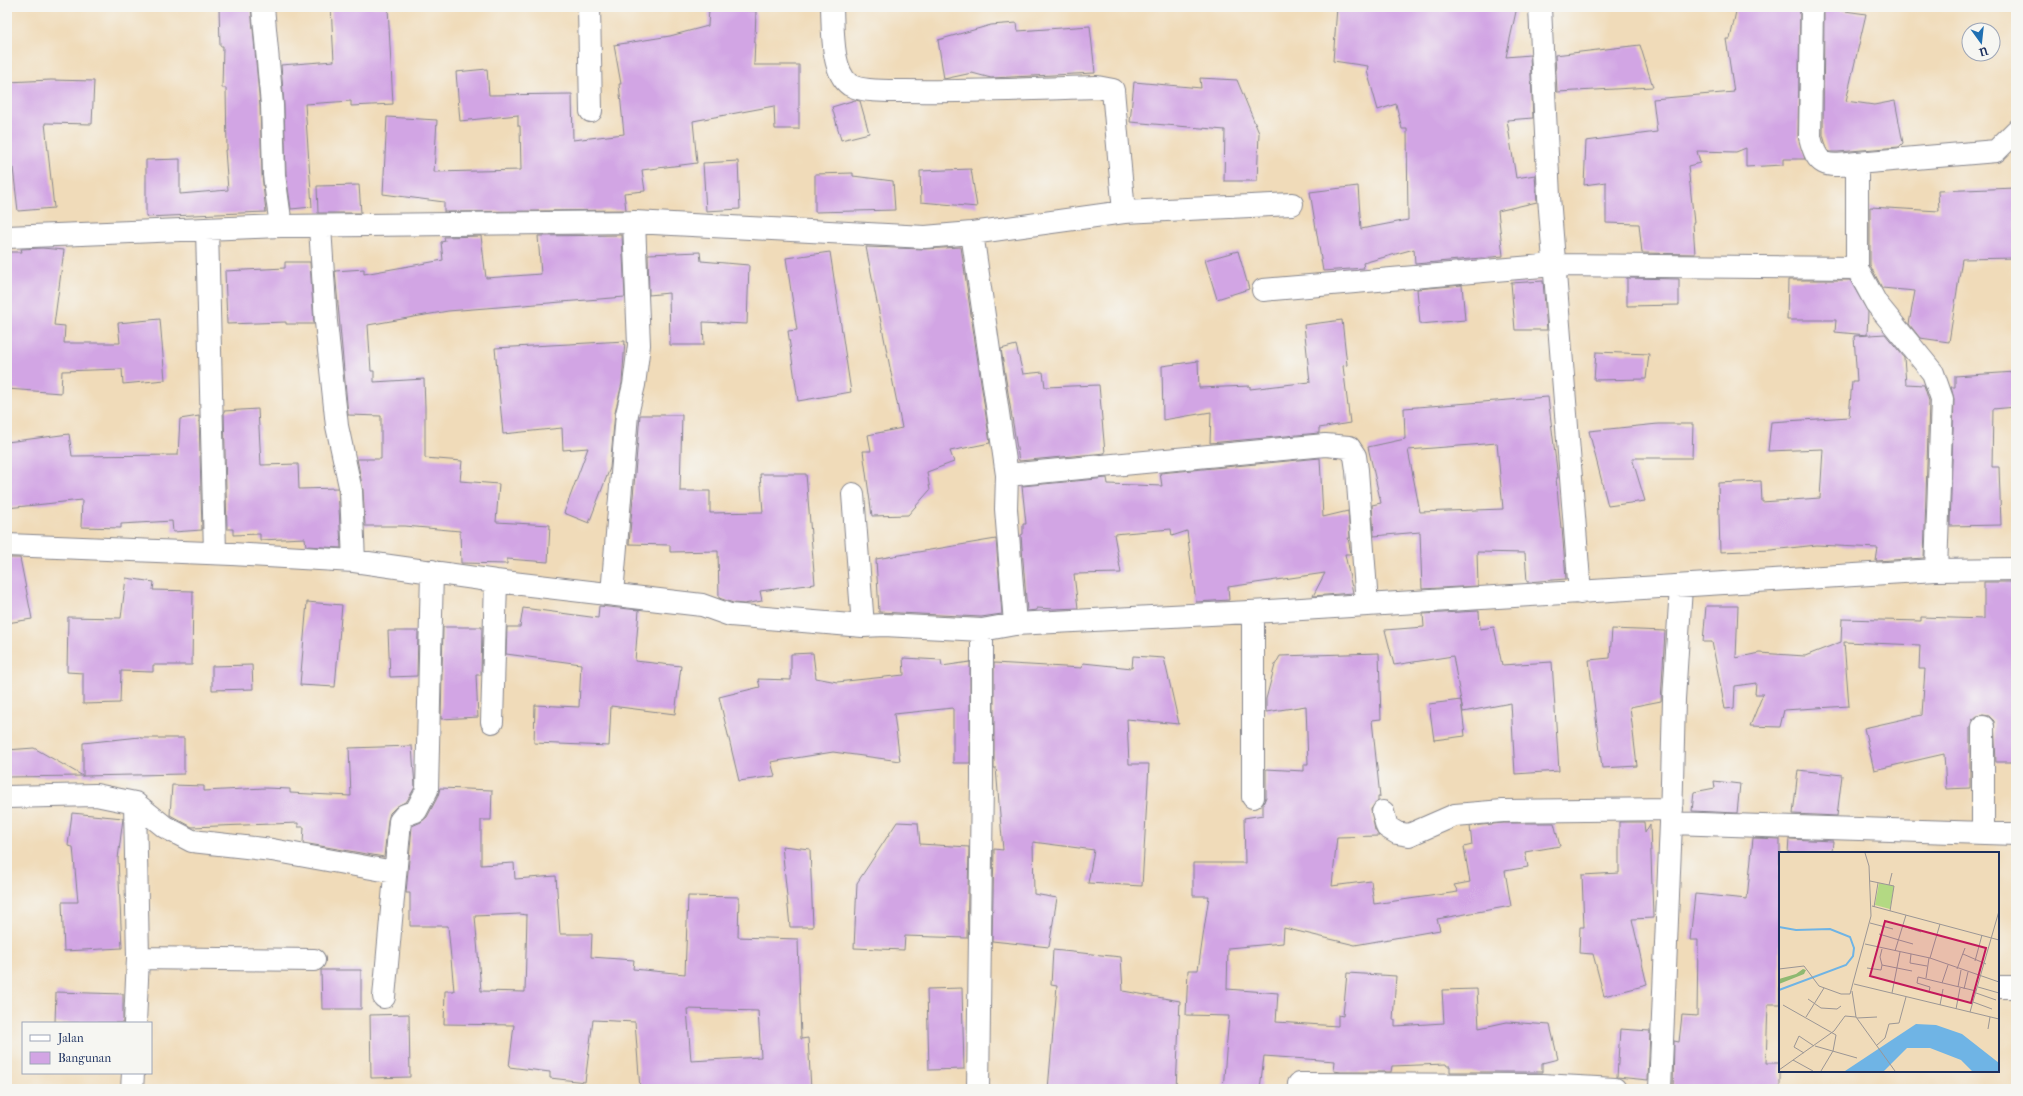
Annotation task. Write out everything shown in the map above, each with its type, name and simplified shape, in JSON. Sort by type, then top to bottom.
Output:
[{"type":"street","points":[[263,7],[272,105],[274,175],[281,226]]},
{"type":"street","points":[[589,7],[591,111]]},
{"type":"street","points":[[832,7],[835,53],[839,71],[850,85],[866,89],[945,92],[1097,86],[1113,90],[1124,212]]},
{"type":"street","points":[[1540,7],[1549,197],[1580,593]]},
{"type":"street","points":[[1812,7],[1810,137],[1814,154],[1818,159],[1830,165],[1996,151],[2016,131]]},
{"type":"street","points":[[1857,163],[1857,268],[1876,303],[1933,373],[1942,399],[1936,570]]},
{"type":"street","points":[[7,237],[281,226],[634,222],[925,237],[972,233],[1124,212],[1292,204]]},
{"type":"street","points":[[612,594],[627,414],[634,385],[639,345],[634,222]]},
{"type":"street","points":[[320,226],[326,322],[337,426],[351,491],[354,561]]},
{"type":"street","points":[[207,229],[215,553]]},
{"type":"street","points":[[972,233],[1007,475],[1006,509],[1015,624]]},
{"type":"street","points":[[1263,290],[1554,265],[1857,268]]},
{"type":"street","points":[[1007,475],[1325,445],[1348,447],[1354,456],[1357,470],[1367,604]]},
{"type":"street","points":[[853,494],[863,626]]},
{"type":"street","points":[[7,545],[215,553],[354,561],[496,581],[702,605],[730,615],[863,626],[884,624],[982,630],[1015,624],[1580,593],[1936,570],[2016,569]]},
{"type":"street","points":[[384,997],[394,872],[400,821],[405,815],[416,810],[427,790],[432,571]]},
{"type":"street","points":[[492,722],[496,581]]},
{"type":"street","points":[[1660,1089],[1672,816],[1674,699],[1682,587]]},
{"type":"street","points":[[1253,612],[1253,798]]},
{"type":"street","points":[[978,1089],[982,780],[982,630]]},
{"type":"street","points":[[1983,727],[1983,833]]},
{"type":"street","points":[[7,797],[96,796],[135,803],[164,828],[192,841],[272,850],[394,872]]},
{"type":"street","points":[[135,803],[138,958],[135,1022]]},
{"type":"street","points":[[1383,812],[1388,827],[1397,833],[1409,835],[1455,815],[1503,811],[1672,816],[2016,834]]},
{"type":"street","points":[[138,958],[314,960]]},
{"type":"street","points":[[1999,987],[2016,987]]},
{"type":"street","points":[[132,1089],[133,1074]]},
{"type":"street","points":[[1299,1084],[1542,1085],[1615,1089]]},
{"type":"building","points":[[219,7],[251,7],[260,106],[262,175],[266,212],[146,217],[146,160],[180,159],[180,194],[228,190],[225,150],[227,150],[226,88],[222,88],[223,46],[220,46]]},
{"type":"building","points":[[331,7],[388,7],[393,104],[351,106],[351,101],[305,104],[312,207],[291,209],[286,174],[281,65],[334,61]]},
{"type":"building","points":[[1337,7],[1517,7],[1506,57],[1530,55],[1533,118],[1507,120],[1516,178],[1535,175],[1537,202],[1498,211],[1503,256],[1415,264],[1414,249],[1363,263],[1364,268],[1323,271],[1310,192],[1358,186],[1361,229],[1408,220],[1407,129],[1402,129],[1396,104],[1378,110],[1367,71],[1368,66],[1333,61]]},
{"type":"building","points":[[1737,7],[1800,7],[1798,137],[1805,159],[1783,159],[1783,165],[1746,167],[1746,148],[1736,152],[1697,151],[1700,163],[1688,166],[1694,223],[1695,254],[1642,253],[1639,224],[1606,223],[1606,182],[1584,185],[1586,141],[1657,132],[1653,99],[1734,92],[1726,39],[1730,39]]},
{"type":"building","points":[[1824,8],[1866,14],[1846,101],[1874,105],[1895,101],[1903,143],[1899,147],[1838,152],[1830,152],[1827,149],[1823,135]]},
{"type":"building","points":[[709,9],[756,11],[754,65],[799,65],[799,129],[775,129],[774,106],[693,121],[697,163],[642,170],[645,191],[624,193],[626,210],[444,212],[444,202],[383,194],[387,117],[437,120],[434,172],[521,170],[520,126],[518,126],[518,115],[460,121],[456,72],[487,69],[489,95],[572,94],[573,140],[624,134],[619,84],[621,84],[614,45],[670,36],[708,26]]},
{"type":"building","points":[[1017,23],[1018,31],[1090,26],[1095,73],[991,78],[972,73],[944,79],[938,40],[991,25]]},
{"type":"building","points":[[1640,45],[1653,87],[1557,92],[1555,55]]},
{"type":"building","points":[[1200,78],[1237,80],[1259,133],[1257,181],[1224,181],[1225,130],[1130,122],[1134,82],[1201,88]]},
{"type":"building","points":[[51,80],[94,81],[92,124],[45,123],[54,208],[18,211],[13,168],[7,168],[7,82]]},
{"type":"building","points":[[855,100],[860,101],[869,133],[841,140],[832,107]]},
{"type":"building","points":[[738,161],[740,209],[706,211],[703,163]]},
{"type":"building","points":[[971,169],[977,207],[921,202],[920,171]]},
{"type":"building","points":[[853,173],[853,176],[893,181],[895,210],[815,212],[815,174]]},
{"type":"building","points":[[359,185],[361,213],[318,213],[317,186]]},
{"type":"building","points":[[2016,188],[2016,258],[1962,259],[1949,342],[1920,338],[1909,324],[1915,291],[1882,288],[1870,265],[1870,207],[1939,211],[1938,191]]},
{"type":"building","points":[[622,235],[625,297],[448,311],[368,325],[371,371],[374,371],[374,382],[424,379],[425,458],[462,461],[460,481],[499,484],[496,522],[550,525],[548,562],[507,559],[507,564],[461,563],[460,531],[405,526],[365,526],[363,490],[357,459],[381,459],[381,416],[348,415],[335,271],[364,269],[364,274],[443,260],[441,242],[445,241],[444,237],[481,236],[486,278],[541,274],[538,236]]},
{"type":"building","points":[[866,247],[924,249],[961,247],[990,443],[950,451],[954,462],[927,472],[930,490],[908,515],[872,516],[863,451],[871,451],[868,435],[902,428]]},
{"type":"building","points":[[42,248],[64,250],[54,325],[65,326],[64,343],[120,343],[118,323],[160,319],[165,380],[123,384],[122,369],[62,371],[61,393],[7,389],[7,252],[22,252],[21,249]]},
{"type":"building","points":[[1238,251],[1249,289],[1217,299],[1205,260]]},
{"type":"building","points":[[700,252],[701,261],[749,265],[747,324],[703,322],[704,345],[670,345],[669,293],[649,295],[648,254]]},
{"type":"building","points":[[830,252],[851,392],[798,401],[788,331],[797,330],[786,258]]},
{"type":"building","points":[[285,262],[310,262],[314,324],[286,324],[286,322],[227,324],[225,271],[285,268]]},
{"type":"building","points":[[1627,278],[1679,279],[1679,305],[1627,306]]},
{"type":"building","points":[[1788,280],[1850,280],[1868,312],[1867,335],[1835,332],[1836,320],[1787,320]]},
{"type":"building","points":[[1543,281],[1547,330],[1515,330],[1511,283]]},
{"type":"building","points":[[1462,285],[1465,320],[1420,324],[1417,289]]},
{"type":"building","points":[[1342,320],[1347,365],[1343,366],[1350,423],[1319,428],[1319,433],[1210,443],[1211,412],[1163,420],[1162,366],[1198,361],[1199,388],[1250,386],[1250,389],[1310,382],[1304,325]]},
{"type":"building","points":[[1885,334],[1904,357],[1906,384],[1924,385],[1929,401],[1924,558],[1876,561],[1878,548],[1817,545],[1771,550],[1720,552],[1718,483],[1761,481],[1762,502],[1820,498],[1823,449],[1768,451],[1771,422],[1849,417],[1852,381],[1857,381],[1854,336]]},
{"type":"building","points":[[625,341],[622,383],[615,413],[610,468],[589,523],[564,513],[588,448],[563,450],[562,428],[503,434],[495,348]]},
{"type":"building","points":[[1016,345],[1023,374],[1043,372],[1045,387],[1099,385],[1105,453],[1019,461],[1001,349]]},
{"type":"building","points":[[1596,352],[1649,354],[1646,379],[1594,380]]},
{"type":"building","points":[[2015,372],[2016,407],[1993,409],[1992,467],[1999,467],[2001,525],[1950,526],[1954,399],[1951,387],[1955,387],[1955,376]]},
{"type":"building","points":[[1548,397],[1558,478],[1556,478],[1566,579],[1527,582],[1525,553],[1477,552],[1478,586],[1422,589],[1420,532],[1374,536],[1372,505],[1381,503],[1368,447],[1405,439],[1404,408]],"holes":[[[1497,443],[1503,509],[1420,512],[1408,450]]]},
{"type":"building","points":[[258,409],[261,465],[298,464],[299,489],[338,488],[341,548],[306,546],[305,538],[260,540],[260,534],[233,535],[233,529],[227,529],[224,411]]},
{"type":"building","points":[[640,415],[682,415],[680,491],[710,491],[710,513],[763,512],[760,474],[806,474],[815,584],[760,591],[762,601],[744,604],[733,603],[719,598],[718,551],[670,552],[670,545],[629,544]]},
{"type":"building","points":[[199,416],[202,530],[173,532],[172,521],[121,524],[121,528],[81,527],[82,500],[7,508],[7,442],[69,434],[72,456],[178,455],[180,419]]},
{"type":"building","points":[[1658,424],[1693,424],[1692,458],[1632,458],[1645,501],[1608,506],[1589,431]]},
{"type":"building","points":[[1320,458],[1323,517],[1348,511],[1350,538],[1348,538],[1351,554],[1345,554],[1353,593],[1313,596],[1325,573],[1228,587],[1229,600],[1196,602],[1187,531],[1172,536],[1171,529],[1114,534],[1121,573],[1074,574],[1078,608],[1037,608],[1037,610],[1027,611],[1021,535],[1023,534],[1023,524],[1026,524],[1022,486],[1107,478],[1108,484],[1162,486],[1160,473]]},
{"type":"building","points":[[996,539],[1002,614],[981,617],[879,612],[876,559]]},
{"type":"building","points":[[7,558],[20,558],[32,619],[7,623]]},
{"type":"building","points":[[126,578],[154,582],[153,590],[193,591],[192,665],[153,665],[153,672],[121,671],[120,703],[83,704],[83,673],[67,672],[68,617],[121,618]]},
{"type":"building","points":[[1984,582],[2016,582],[2016,762],[1996,762],[1994,721],[1989,716],[1977,716],[1972,720],[1970,727],[1970,788],[1946,789],[1944,754],[1874,770],[1864,728],[1922,715],[1925,669],[1919,669],[1920,645],[1844,642],[1849,706],[1784,710],[1780,727],[1750,726],[1763,694],[1755,694],[1756,683],[1735,686],[1734,708],[1725,709],[1712,642],[1703,642],[1706,606],[1738,606],[1736,658],[1759,653],[1805,656],[1841,642],[1842,619],[1921,621],[1921,617],[1984,619]]},
{"type":"building","points":[[307,602],[342,605],[335,687],[300,685]]},
{"type":"building","points":[[599,606],[639,610],[635,661],[681,666],[675,714],[611,706],[609,746],[534,743],[535,705],[579,707],[581,664],[506,654],[507,627],[520,627],[523,608],[598,618]]},
{"type":"building","points":[[1479,611],[1480,629],[1494,627],[1502,665],[1552,662],[1559,771],[1515,774],[1511,703],[1463,712],[1453,656],[1394,665],[1385,630],[1424,627],[1423,614]]},
{"type":"building","points":[[443,627],[482,627],[481,675],[476,675],[478,717],[441,719]]},
{"type":"building","points":[[1612,629],[1665,631],[1661,701],[1630,707],[1637,766],[1602,768],[1589,660],[1610,658]]},
{"type":"building","points":[[388,631],[418,631],[417,676],[390,677]]},
{"type":"building","points":[[813,653],[816,678],[837,682],[904,675],[903,658],[941,660],[942,666],[970,662],[970,763],[953,763],[953,708],[894,714],[900,761],[833,752],[771,762],[775,776],[739,781],[719,697],[760,687],[758,679],[791,680],[791,654]]},
{"type":"building","points":[[1379,653],[1381,719],[1372,720],[1380,797],[1378,797],[1378,801],[1371,809],[1375,830],[1379,836],[1337,837],[1332,886],[1371,881],[1374,904],[1458,892],[1454,885],[1470,882],[1464,847],[1472,845],[1470,826],[1504,823],[1554,823],[1560,846],[1525,852],[1528,867],[1505,871],[1511,906],[1437,919],[1440,930],[1355,945],[1284,928],[1283,943],[1228,948],[1227,989],[1278,993],[1276,1022],[1338,1026],[1338,1015],[1343,1016],[1347,973],[1396,976],[1393,1020],[1395,1020],[1395,1026],[1444,1023],[1442,990],[1477,989],[1479,1028],[1507,1022],[1550,1025],[1558,1059],[1542,1063],[1542,1072],[1450,1072],[1450,1066],[1447,1066],[1446,1064],[1392,1066],[1391,1072],[1341,1072],[1334,1071],[1335,1061],[1264,1056],[1260,1089],[1223,1089],[1229,1016],[1186,1015],[1188,970],[1198,970],[1209,896],[1193,896],[1193,863],[1245,863],[1244,818],[1263,815],[1263,804],[1266,797],[1266,769],[1304,771],[1304,764],[1308,764],[1306,706],[1266,712],[1266,699],[1275,665],[1280,656]]},
{"type":"building","points":[[1133,656],[1164,658],[1179,724],[1127,719],[1129,764],[1149,764],[1142,886],[1088,883],[1094,850],[1033,842],[1034,894],[1057,898],[1049,947],[992,941],[994,849],[1003,850],[996,768],[994,768],[994,663],[1082,668],[1083,663],[1132,668]]},
{"type":"building","points":[[252,665],[253,689],[212,690],[212,666]]},
{"type":"building","points":[[1461,700],[1465,736],[1434,740],[1429,704]]},
{"type":"building","points":[[140,737],[184,738],[184,774],[83,776],[83,743]]},
{"type":"building","points":[[412,746],[415,787],[407,801],[396,807],[390,813],[384,857],[303,843],[304,827],[298,827],[298,823],[192,827],[170,815],[172,785],[204,786],[204,791],[265,788],[290,789],[290,793],[351,796],[349,748]]},
{"type":"building","points":[[34,748],[83,776],[7,777],[7,750]]},
{"type":"building","points":[[1798,770],[1842,775],[1837,816],[1793,814]]},
{"type":"building","points":[[1714,781],[1740,784],[1737,813],[1692,811],[1694,792],[1715,788]]},
{"type":"building","points":[[440,788],[492,790],[491,820],[481,820],[481,865],[514,863],[515,879],[556,876],[560,934],[592,934],[591,957],[634,960],[633,969],[685,974],[688,896],[739,897],[738,937],[798,939],[801,1039],[808,1038],[811,1089],[640,1089],[635,1022],[593,1020],[585,1082],[550,1078],[550,1072],[509,1067],[514,1025],[444,1024],[445,991],[454,991],[448,926],[410,926],[410,893],[406,893],[412,826],[421,822],[427,817],[438,796]],"holes":[[[527,915],[525,992],[481,991],[475,916]],[[687,1009],[758,1011],[761,1057],[691,1061]]]},
{"type":"building","points":[[72,813],[123,818],[118,859],[122,948],[64,951],[62,902],[78,902],[73,847],[68,846]]},
{"type":"building","points":[[897,822],[918,823],[920,844],[969,847],[967,938],[905,936],[904,950],[854,948],[857,883]]},
{"type":"building","points":[[1619,822],[1644,822],[1645,833],[1650,824],[1653,918],[1632,919],[1647,985],[1604,996],[1593,954],[1579,953],[1580,927],[1584,927],[1582,875],[1619,873]]},
{"type":"building","points":[[1753,838],[1780,839],[1779,1004],[1768,1004],[1766,1063],[1779,1063],[1780,1089],[1673,1087],[1674,1041],[1679,1042],[1682,1015],[1697,1016],[1698,940],[1690,940],[1695,894],[1747,899]]},
{"type":"building","points":[[1789,839],[1833,841],[1832,852],[1788,852]]},
{"type":"building","points":[[782,846],[810,849],[813,927],[790,927]]},
{"type":"building","points":[[1053,950],[1121,957],[1123,991],[1180,1001],[1176,1089],[1048,1089],[1057,986],[1051,985]]},
{"type":"building","points":[[321,970],[361,970],[361,1009],[322,1009]]},
{"type":"building","points":[[962,988],[964,1069],[929,1070],[927,989]]},
{"type":"building","points":[[56,992],[123,994],[123,1022],[55,1022]]},
{"type":"building","points":[[409,1014],[410,1077],[371,1078],[370,1015]]},
{"type":"building","points":[[1620,1029],[1650,1031],[1648,1080],[1617,1077]]}]
